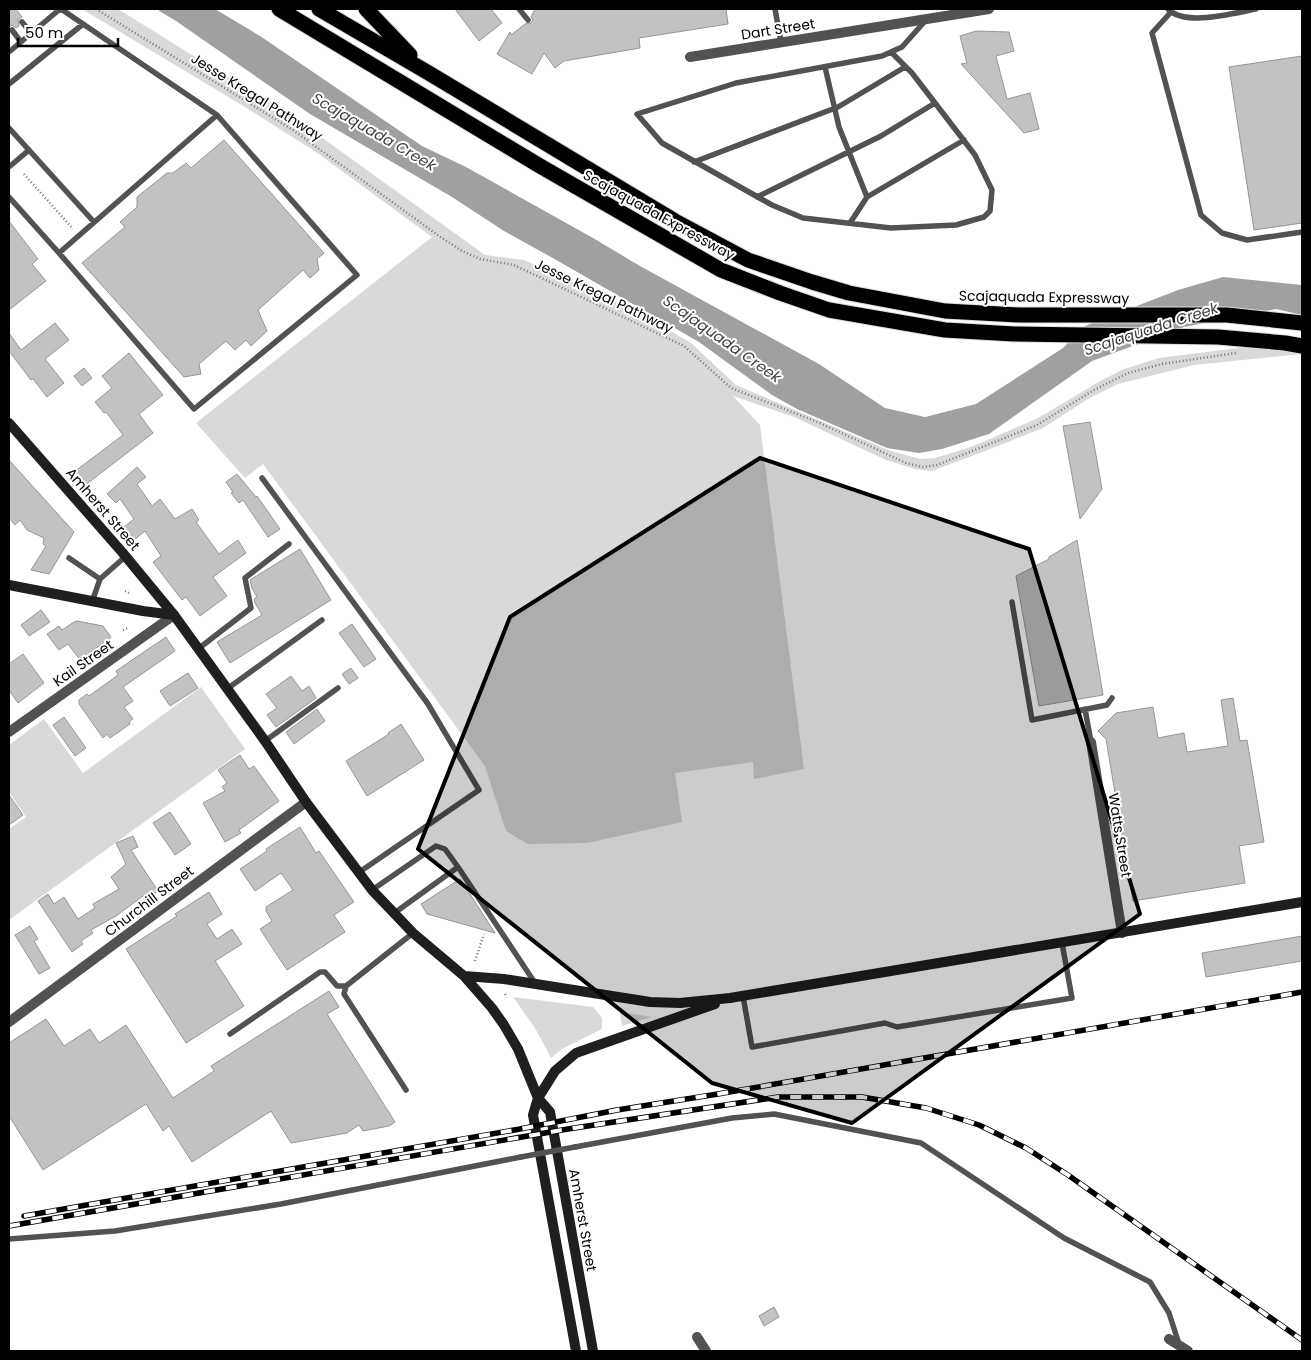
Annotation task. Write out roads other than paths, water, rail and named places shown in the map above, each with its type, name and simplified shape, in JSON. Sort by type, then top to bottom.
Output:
[{"type":"highway","name":"Scajaquada Expressway","points":[[279,9],[540,166],[721,270],[829,310],[945,330],[1014,334],[1218,337],[1302,346]]},
{"type":"highway","name":"Scajaquada Expressway","points":[[319,9],[675,222],[748,260],[812,282],[850,294],[945,310],[1020,315],[1227,315],[1302,323]]},
{"type":"highway","points":[[366,9],[390,36],[427,72]]},
{"type":"main road","name":"Amherst Street","points":[[9,423],[126,556],[174,615],[358,873],[393,914],[464,976],[504,1025],[518,1049],[538,1098],[550,1112],[594,1351]]},
{"type":"main road","points":[[9,585],[92,602],[174,615]]},
{"type":"main road","points":[[464,976],[535,983],[650,1002],[680,1003],[743,996],[1302,902]]},
{"type":"main road","points":[[576,1351],[533,1115],[538,1098],[555,1071],[576,1053],[730,998]]},
{"type":"main road","points":[[570,1351],[573,1338]]},
{"type":"street","name":"Dart Street","points":[[690,58],[989,9]]},
{"type":"street","name":"Kail Street","points":[[9,732],[174,615]]},
{"type":"street","name":"Watts Street","points":[[1091,742],[1122,932]]},
{"type":"street","name":"Churchill Street","points":[[9,1022],[306,802]]},
{"type":"street","points":[[696,1337],[706,1351]]},
{"type":"street","points":[[1169,1339],[1184,1348]]},
{"type":"lane","points":[[9,52],[61,9],[217,114],[357,274],[194,409],[9,197]]},
{"type":"lane","points":[[518,9],[528,20]]},
{"type":"lane","points":[[775,9],[782,42]]},
{"type":"lane","points":[[1256,9],[1196,19],[1169,10],[1152,33],[1201,215],[1222,233],[1247,240],[1302,232]]},
{"type":"lane","points":[[891,52],[935,103],[975,155],[992,190],[990,211],[984,217],[956,225],[891,228],[803,218],[757,197],[662,143],[637,114],[736,83],[882,56],[902,47],[927,19]]},
{"type":"lane","points":[[22,22],[31,33]]},
{"type":"lane","points":[[9,84],[83,24]]},
{"type":"lane","points":[[12,30],[21,42]]},
{"type":"lane","points":[[825,67],[839,127],[867,197]]},
{"type":"lane","points":[[694,162],[834,108],[905,67]]},
{"type":"lane","points":[[757,197],[880,136],[935,103]]},
{"type":"lane","points":[[59,253],[217,114]]},
{"type":"lane","points":[[9,128],[94,222]]},
{"type":"lane","points":[[850,223],[867,197],[964,140]]},
{"type":"lane","points":[[9,167],[28,150]]},
{"type":"lane","points":[[262,478],[428,704],[479,790],[358,873]]},
{"type":"lane","points":[[198,648],[251,608],[245,578],[289,544]]},
{"type":"lane","points":[[92,602],[100,579],[126,556]]},
{"type":"lane","points":[[70,558],[100,579]]},
{"type":"lane","points":[[1012,602],[1032,720],[1106,705],[1112,698]]},
{"type":"lane","points":[[227,690],[322,620]]},
{"type":"lane","points":[[265,741],[338,688]]},
{"type":"lane","points":[[1085,709],[1091,742]]},
{"type":"lane","points":[[372,890],[436,846],[445,848],[535,983]]},
{"type":"lane","points":[[393,914],[458,867]]},
{"type":"lane","points":[[406,1090],[344,994],[346,986],[413,933]]},
{"type":"lane","points":[[743,996],[752,1047],[885,1023],[897,1027],[1013,1008],[1072,998],[1062,943]]},
{"type":"lane","points":[[230,1034],[320,972],[325,972],[337,986],[346,986]]},
{"type":"lane","points":[[9,1239],[115,1231],[281,1204],[732,1118],[774,1114],[921,1143],[1064,1238],[1150,1282],[1169,1313],[1184,1348]]},
{"type":"water","name":"Scajaquada Creek","points":[[156,9],[215,9],[260,36],[422,146],[466,167],[640,266],[819,364],[885,408],[925,417],[976,404],[1063,348],[1085,326],[1178,290],[1223,277],[1302,285],[1302,315],[1276,309],[1184,327],[1092,361],[989,434],[942,449],[919,453],[887,448],[797,409],[772,395],[699,342],[504,231],[452,197],[310,114]]},
{"type":"railway","points":[[24,1216],[520,1129],[617,1110],[1302,992]]},
{"type":"railway","points":[[9,1226],[568,1129],[778,1097],[862,1097],[926,1108],[979,1125],[1026,1148],[1068,1175],[1302,1340]]}]
